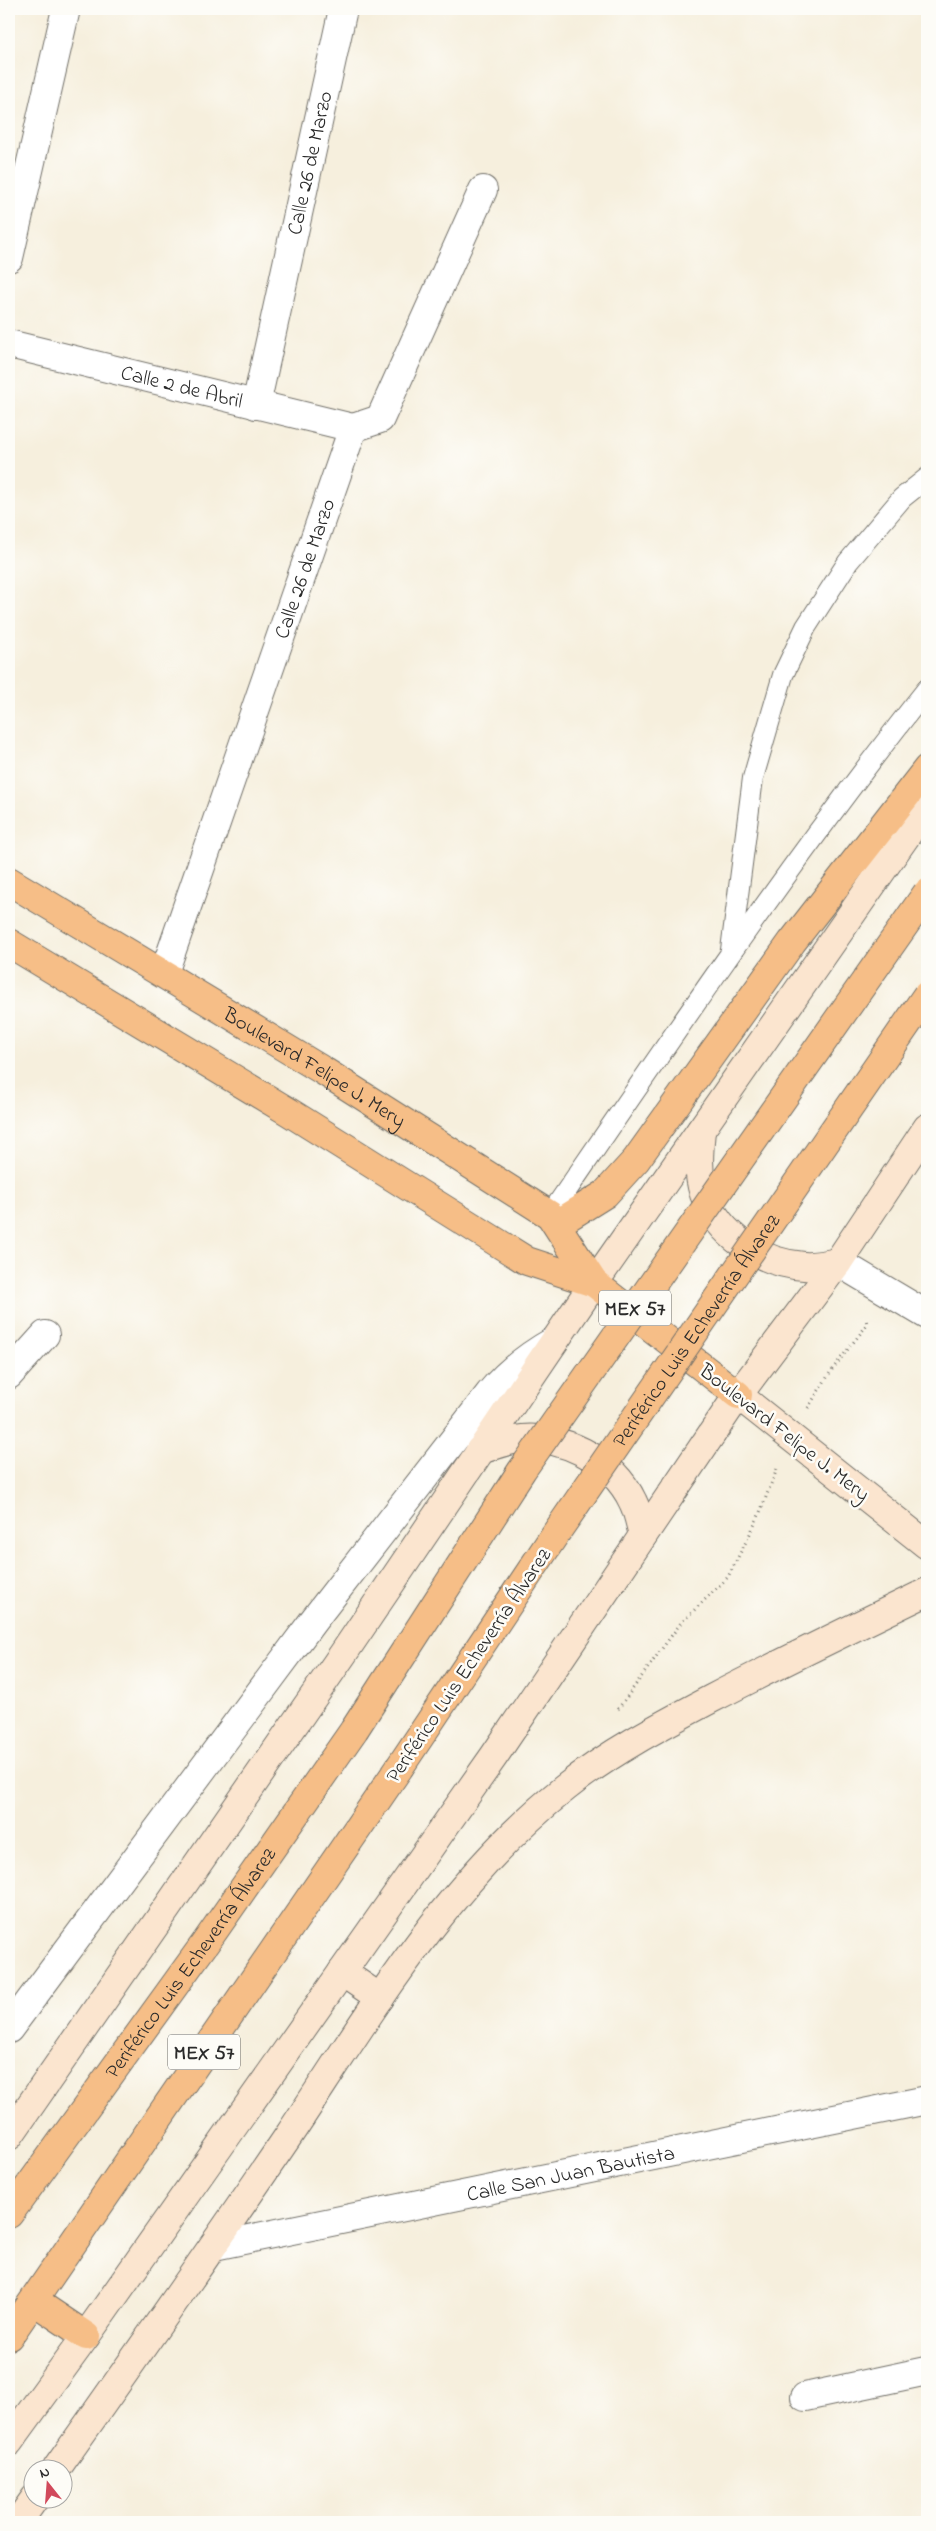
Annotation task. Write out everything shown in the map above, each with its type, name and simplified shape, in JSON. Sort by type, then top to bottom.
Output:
[{"type":"main road","points":[[554,1219],[605,1194],[636,1160],[792,942],[927,769]]},
{"type":"main road","points":[[9,2136],[344,1654],[554,1340],[927,806]]},
{"type":"main road","name":"Boulevard Felipe J. Mery","points":[[9,880],[322,1070],[472,1164],[554,1219],[594,1283]]},
{"type":"main road","name":"Periférico Luis Echeverría Álvarez","points":[[9,2214],[206,1942],[354,1730],[522,1470],[927,893]]},
{"type":"main road","name":"Boulevard Felipe J. Mery","points":[[9,944],[289,1112],[527,1261],[594,1283],[927,1545]]},
{"type":"main road","name":"Periférico Luis Echeverría Álvarez","points":[[9,2336],[399,1768],[562,1525],[927,995]]},
{"type":"main road","points":[[701,1130],[698,1162],[704,1194],[720,1223],[744,1246],[773,1261],[806,1266],[838,1262]]},
{"type":"main road","points":[[9,2442],[86,2336],[494,1756],[738,1395],[838,1262],[926,1133]]},
{"type":"main road","points":[[480,1450],[514,1440],[550,1440],[584,1451],[612,1472],[633,1501],[644,1535]]},
{"type":"main road","points":[[63,2458],[214,2246],[418,1942],[464,1885],[508,1839],[565,1788],[641,1736],[777,1665],[927,1592]]},
{"type":"main road","points":[[342,1972],[380,1998]]},
{"type":"main road","points":[[34,2301],[86,2336]]},
{"type":"main road","points":[[18,2522],[28,2508]]},
{"type":"street","points":[[9,258],[66,9]]},
{"type":"street","name":"Calle 26 de Marzo","points":[[256,405],[343,9]]},
{"type":"street","points":[[353,428],[380,419],[483,190]]},
{"type":"street","name":"Calle 2 de Abril","points":[[9,344],[353,428]]},
{"type":"street","name":"Calle 26 de Marzo","points":[[164,973],[353,428]]},
{"type":"street","points":[[838,1262],[927,1315]]},
{"type":"street","points":[[9,1375],[45,1335]]},
{"type":"street","points":[[9,2029],[313,1621],[490,1393],[506,1373],[526,1356],[554,1340]]},
{"type":"street","name":"Calle San Juan Bautista","points":[[214,2246],[927,2100]]},
{"type":"street","points":[[805,2397],[927,2371]]},
{"type":"lane","points":[[730,952],[753,778],[783,675],[806,627],[848,562],[902,498],[927,478]]},
{"type":"lane","points":[[554,1219],[730,952],[867,765],[927,689]]}]
